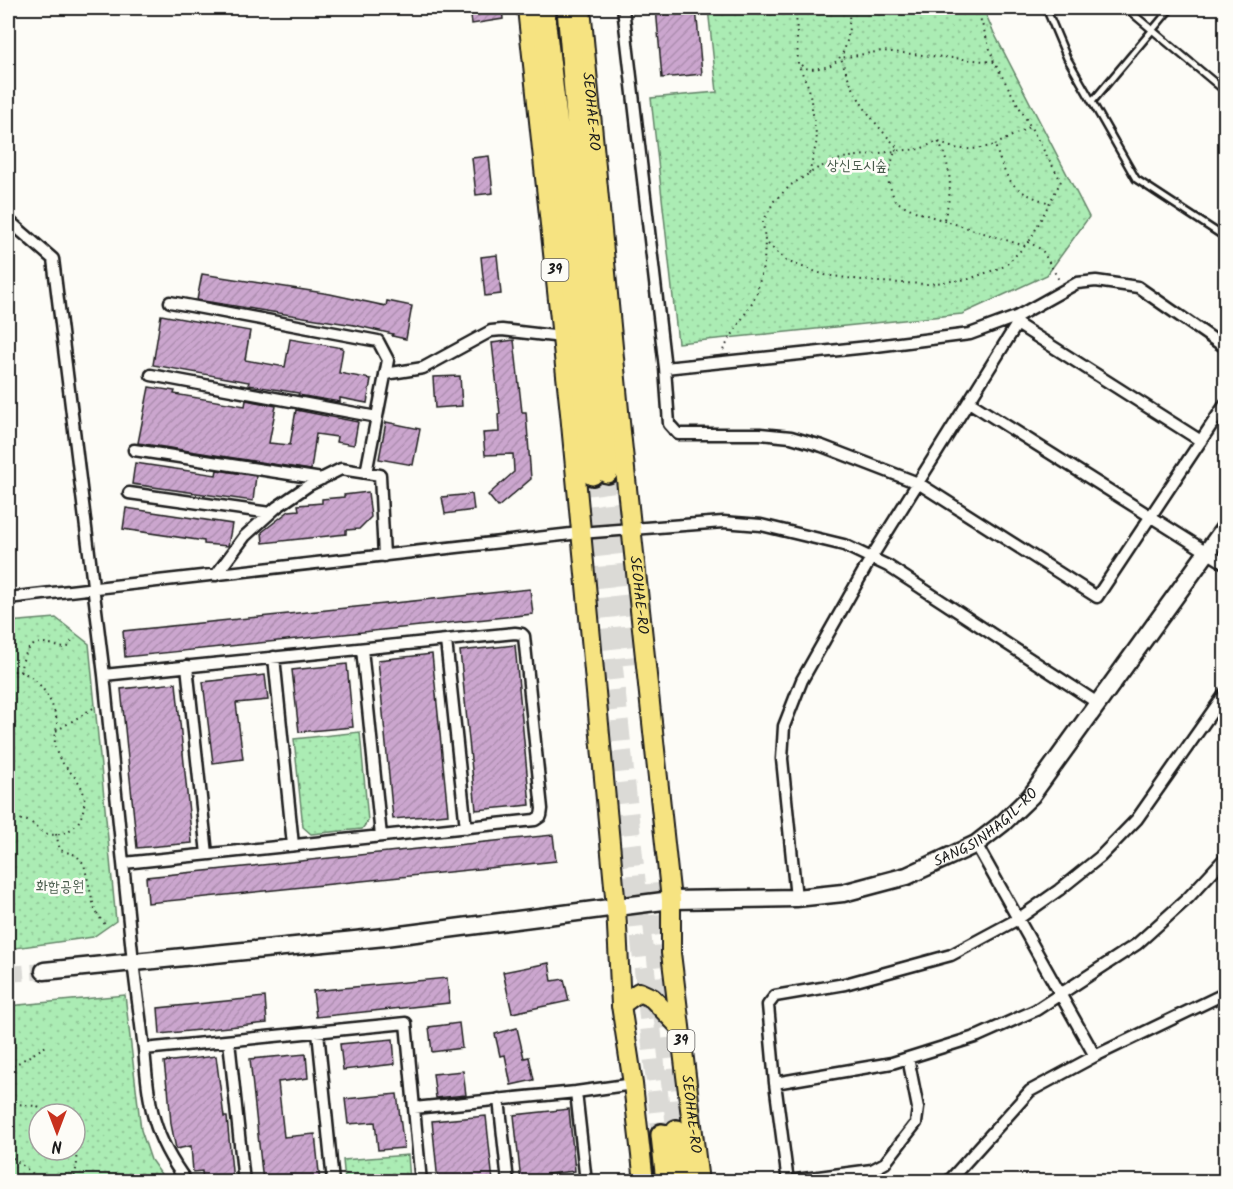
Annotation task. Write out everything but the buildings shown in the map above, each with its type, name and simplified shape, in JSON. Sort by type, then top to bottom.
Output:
[{"type":"highway","name":"SEOHAE-RO","points":[[543,8],[600,470]]},
{"type":"highway","name":"SEOHAE-RO","points":[[568,8],[600,470]]},
{"type":"highway","name":"SEOHAE-RO","points":[[667,1182],[670,1133],[682,1182]]},
{"type":"main road","name":"SEOHAE-RO","points":[[527,8],[562,337],[600,470],[632,529],[671,900],[671,953],[699,1182]]},
{"type":"main road","name":"SEOHAE-RO","points":[[581,8],[600,470],[580,533],[616,907],[621,1005],[644,1182]]},
{"type":"main road","points":[[621,1005],[639,992],[652,998],[679,1026]]},
{"type":"street","points":[[623,8],[665,368],[669,424],[678,434],[760,434],[791,437],[822,446],[918,483],[1097,597],[1226,403]]},
{"type":"street","points":[[8,220],[53,259],[104,675],[148,1095],[161,1141],[172,1162],[187,1182]]},
{"type":"street","points":[[665,368],[970,334],[1016,321],[1077,283],[1096,281],[1138,287],[1226,348]]},
{"type":"street","points":[[170,303],[378,340],[388,360],[366,473]]},
{"type":"street","points":[[796,898],[782,759],[784,726],[802,680],[872,558],[969,402],[1016,321]]},
{"type":"street","points":[[1016,321],[1201,441]]},
{"type":"street","points":[[385,374],[423,368],[491,331],[502,330],[562,337]]},
{"type":"street","points":[[151,375],[377,417]]},
{"type":"street","points":[[969,402],[1226,564]]},
{"type":"street","points":[[134,450],[322,479]]},
{"type":"street","points":[[216,575],[245,536],[270,513],[309,485],[341,469],[380,475],[384,556]]},
{"type":"street","points":[[129,493],[270,513]]},
{"type":"street","points":[[8,598],[580,533],[723,522],[761,525],[844,545],[872,558],[1099,704]]},
{"type":"street","name":"SANGSINHAGIL-RO","points":[[44,971],[385,937],[671,900],[796,898],[843,893],[907,876],[976,844],[1003,823],[1031,796],[1226,526]]},
{"type":"street","points":[[104,675],[519,633],[524,636],[542,809],[541,816],[531,821],[123,863]]},
{"type":"street","points":[[446,641],[466,828]]},
{"type":"street","points":[[362,648],[381,837]]},
{"type":"street","points":[[274,657],[293,846]]},
{"type":"street","points":[[187,666],[207,854]]},
{"type":"street","points":[[908,1058],[918,1108],[916,1123],[885,1163],[872,1170],[788,1181],[775,1083],[768,1005],[775,996],[845,984],[951,955],[1018,919],[1100,857],[1137,819],[1226,692]]},
{"type":"street","points":[[976,844],[1095,1056]]},
{"type":"street","points":[[775,1083],[892,1063],[978,1036],[1036,1010],[1137,944],[1188,898],[1226,857]]},
{"type":"street","points":[[948,1182],[1030,1091],[1095,1056],[1226,993]]},
{"type":"street","points":[[144,1049],[406,1023],[421,1182]]},
{"type":"street","points":[[318,1032],[333,1182]]},
{"type":"street","points":[[229,1041],[244,1182]]},
{"type":"street","points":[[414,1108],[633,1084]]},
{"type":"street","points":[[576,1092],[586,1182]]},
{"type":"street","points":[[499,1099],[508,1182]]},
{"type":"lane","points":[[1046,8],[1067,58],[1136,179],[1226,238]]},
{"type":"lane","points":[[1126,8],[1226,92]]},
{"type":"lane","points":[[1092,102],[1171,8]]},
{"type":"path","points":[[796,8],[798,64],[809,88],[817,140],[809,174]]},
{"type":"path","points":[[849,8],[849,39],[841,58],[850,86],[869,117],[898,148],[887,178],[895,201],[917,212],[1025,246]]},
{"type":"path","points":[[765,241],[786,261],[825,275],[877,282],[927,285],[969,279],[1005,266],[1029,242],[1061,181],[994,62],[977,8]]},
{"type":"path","points":[[798,64],[806,69],[824,68],[841,58],[882,51],[994,62]]},
{"type":"path","points":[[938,141],[947,147],[971,151],[995,145],[1030,127]]},
{"type":"path","points":[[715,363],[756,296],[764,263],[763,222],[774,201],[791,184],[843,158],[920,149],[938,141]]},
{"type":"path","points":[[938,141],[951,175],[949,205],[944,219]]},
{"type":"path","points":[[995,145],[1001,165],[1012,185],[1027,195],[1050,202]]},
{"type":"path","points":[[1029,242],[1042,250],[1064,290]]},
{"type":"path","points":[[20,672],[22,660],[27,649],[32,645],[45,643],[64,648],[68,647],[73,639]]},
{"type":"path","points":[[8,671],[27,674],[48,697],[55,715],[55,746],[66,767],[83,786],[85,804],[80,821],[68,831],[56,834],[44,833],[32,823],[23,820],[8,821]]},
{"type":"path","points":[[56,731],[95,707]]},
{"type":"path","points":[[56,834],[60,850],[76,855],[84,864],[94,906],[99,917],[108,927]]},
{"type":"path","points":[[8,864],[8,889]]},
{"type":"path","points":[[8,1069],[48,1045]]},
{"type":"path","points":[[8,1076],[14,1103]]},
{"type":"path","points":[[8,1103],[27,1105]]},
{"type":"path","points":[[8,1154],[43,1182]]},
{"type":"path","points":[[73,1182],[77,1162]]},
{"type":"green space","name":"상신도시숲","points":[[708,8],[983,8],[1089,217],[1047,275],[962,314],[678,343],[651,98],[717,92]]},
{"type":"green space","name":"화합공원","points":[[56,618],[89,644],[116,921],[93,937],[8,949],[8,622]]},
{"type":"green space","points":[[360,732],[368,821],[362,829],[311,834],[303,827],[294,739]]},
{"type":"green space","points":[[125,995],[141,1130],[151,1160],[166,1181],[8,1181],[8,1006]]},
{"type":"green space","points":[[408,1155],[410,1181],[345,1181],[343,1160]]},
{"type":"tunnel","points":[[607,472],[626,665]]},
{"type":"tunnel","points":[[592,474],[662,1135]]},
{"type":"tunnel","points":[[649,884],[677,1131]]},
{"type":"tunnel","points":[[8,974],[44,971]]}]
